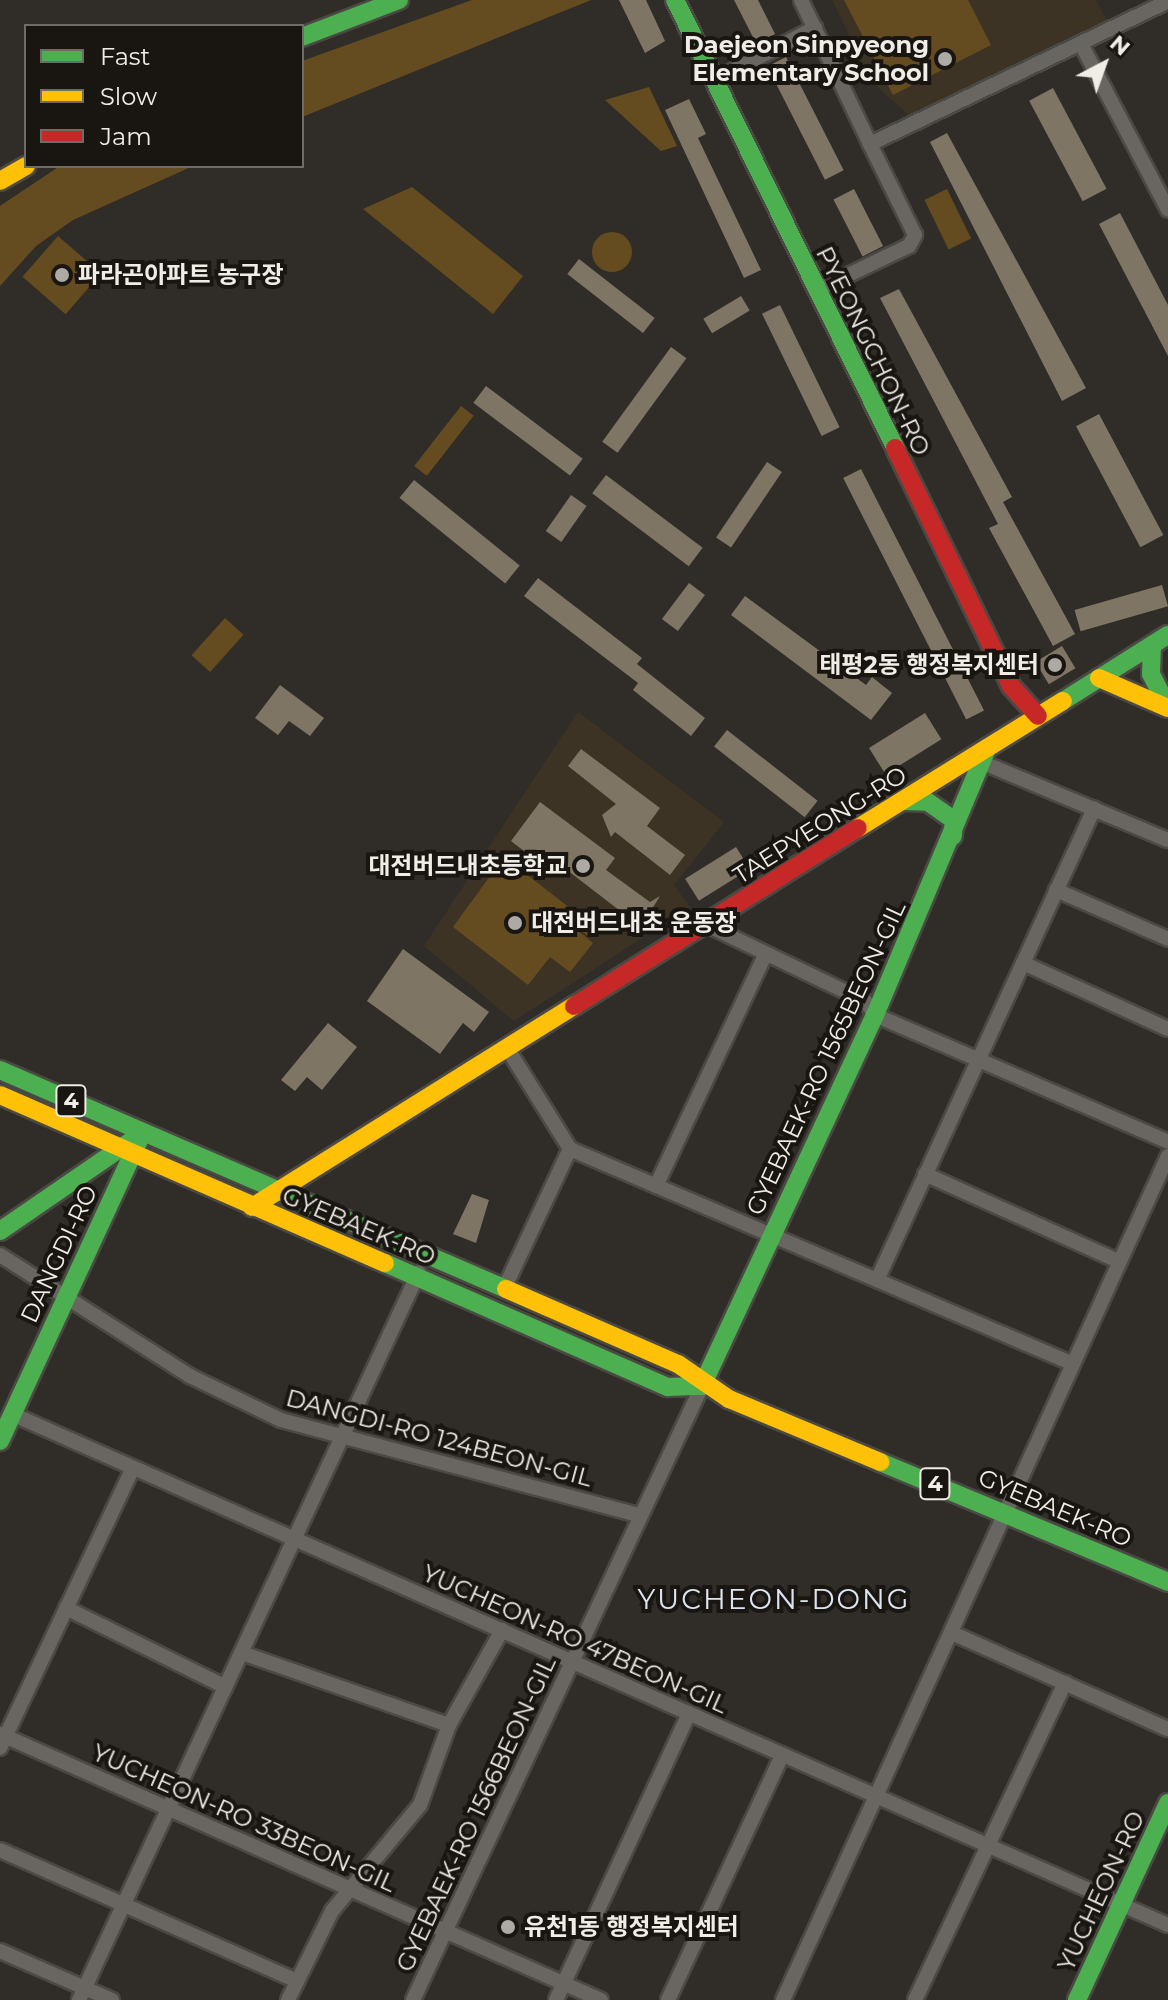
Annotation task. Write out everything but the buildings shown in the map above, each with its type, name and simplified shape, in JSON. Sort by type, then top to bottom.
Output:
[{"type":"main road","points":[[304,36],[399,0]]},
{"type":"main road","name":"PYEONGCHON-RO","points":[[675,0],[1011,686],[1038,716]]},
{"type":"main road","points":[[0,181],[24,167]]},
{"type":"main road","points":[[1160,640],[1151,674],[1168,708]]},
{"type":"main road","name":"TAEPYEONG-RO","points":[[252,1207],[903,801],[986,756],[1038,716],[1160,640]]},
{"type":"main road","points":[[1099,678],[1168,708]]},
{"type":"main road","name":"GYEBAEK-RO 1565BEON-GIL","points":[[702,1386],[875,1015],[986,756]]},
{"type":"main road","points":[[903,801],[928,802],[954,820],[953,836]]},
{"type":"main road","name":"GYEBAEK-RO","points":[[0,1070],[282,1189],[678,1364],[702,1386],[1168,1582]]},
{"type":"main road","name":"GYEBAEK-RO","points":[[0,1095],[668,1387],[702,1386]]},
{"type":"main road","name":"DANGDI-RO","points":[[0,1441],[65,1299],[127,1151],[143,1132]]},
{"type":"main road","points":[[0,1231],[127,1151]]},
{"type":"main road","name":"YUCHEON-RO","points":[[1077,2000],[1168,1803]]},
{"type":"street","points":[[801,0],[915,235],[909,246],[817,290]]},
{"type":"street","points":[[870,144],[1168,1]]},
{"type":"street","points":[[715,80],[815,28]]},
{"type":"street","points":[[1081,44],[1168,210]]},
{"type":"street","points":[[986,756],[1094,809],[1168,840]]},
{"type":"street","points":[[877,1280],[975,1059],[1094,809]]},
{"type":"street","points":[[1056,890],[1168,939]]},
{"type":"street","points":[[705,924],[865,1001],[875,1015],[1168,1142]]},
{"type":"street","points":[[656,1186],[765,955]]},
{"type":"street","points":[[1023,963],[1168,1029]]},
{"type":"street","points":[[507,1048],[570,1149],[1071,1363]]},
{"type":"street","points":[[504,1289],[570,1149]]},
{"type":"street","points":[[783,2000],[880,1798],[1003,1512],[1168,1156]]},
{"type":"street","points":[[925,1174],[1118,1261]]},
{"type":"street","points":[[82,1994],[428,1254]]},
{"type":"street","name":"DANGDI-RO 124BEON-GIL","points":[[0,1255],[65,1299],[216,1389],[281,1420],[344,1434],[639,1515]]},
{"type":"street","name":"GYEBAEK-RO 1566BEON-GIL","points":[[413,2000],[702,1386]]},
{"type":"street","name":"YUCHEON-RO 47BEON-GIL","points":[[12,1414],[1168,1925]]},
{"type":"street","points":[[2,1740],[133,1468]]},
{"type":"street","points":[[66,1608],[226,1687]]},
{"type":"street","points":[[288,2000],[349,1889],[420,1805],[449,1725],[502,1630]]},
{"type":"street","points":[[952,1633],[1168,1729]]},
{"type":"street","points":[[242,1653],[449,1725]]},
{"type":"street","points":[[915,2000],[1065,1683]]},
{"type":"street","points":[[556,2000],[689,1713]]},
{"type":"street","name":"YUCHEON-RO 33BEON-GIL","points":[[2,1740],[169,1809],[601,2000]]},
{"type":"street","points":[[668,2000],[782,1755]]},
{"type":"street","points":[[0,1850],[297,1981]]},
{"type":"street","points":[[0,1951],[82,1994],[112,2000]]},
{"type":"shaded area","points":[[472,0],[591,0],[304,116],[304,60]]},
{"type":"shaded area","name":"Daejeon Sinpyeong Elementary School","points":[[832,0],[1096,0],[1108,23],[911,117],[872,82]]},
{"type":"shaded area","points":[[844,0],[968,0],[991,45],[893,95]]},
{"type":"shaded area","points":[[649,87],[677,146],[661,151],[605,100]]},
{"type":"shaded area","points":[[57,168],[189,168],[73,220],[36,246],[0,286],[0,206]]},
{"type":"shaded area","points":[[412,187],[523,276],[493,314],[363,209]]},
{"type":"shaded area","points":[[947,189],[971,238],[949,249],[925,200]]},
{"type":"shaded area","points":[[612,232],[626,238],[632,252],[626,266],[612,272],[598,266],[592,252],[598,238]]},
{"type":"shaded area","name":"파라곤아파트 농구장","points":[[58,236],[101,273],[66,314],[23,277]]},
{"type":"shaded area","points":[[461,406],[474,416],[427,476],[414,466]]},
{"type":"shaded area","points":[[225,618],[244,635],[210,672],[192,655]]},
{"type":"shaded area","name":"대전버드내초등학교","points":[[578,712],[724,822],[674,885],[690,907],[514,1021],[424,946]]},
{"type":"shaded area","name":"대전버드내초 운동장","points":[[504,857],[597,929],[591,937],[572,926],[593,943],[570,972],[550,957],[528,985],[453,927]]},
{"type":"traffic: fast","points":[[304,36],[399,0]]},
{"type":"traffic: fast","points":[[675,0],[895,448]]},
{"type":"traffic: fast","points":[[1063,701],[1168,635]]},
{"type":"traffic: fast","points":[[1152,645],[1151,674],[1168,707]]},
{"type":"traffic: fast","points":[[702,1386],[875,1015],[987,748]]},
{"type":"traffic: fast","points":[[903,801],[928,802],[954,820],[953,836]]},
{"type":"traffic: fast","points":[[0,1070],[506,1289]]},
{"type":"traffic: fast","points":[[0,1441],[143,1132]]},
{"type":"traffic: fast","points":[[0,1231],[131,1141]]},
{"type":"traffic: fast","points":[[385,1263],[668,1387],[702,1386]]},
{"type":"traffic: fast","points":[[880,1462],[1168,1582]]},
{"type":"traffic: fast","points":[[1077,2000],[1168,1803]]},
{"type":"traffic: slow","points":[[0,181],[24,167]]},
{"type":"traffic: slow","points":[[1099,678],[1168,708]]},
{"type":"traffic: slow","points":[[858,828],[1063,701]]},
{"type":"traffic: slow","points":[[252,1207],[574,1006]]},
{"type":"traffic: slow","points":[[0,1095],[385,1263]]},
{"type":"traffic: slow","points":[[506,1289],[678,1364],[729,1399],[880,1462]]},
{"type":"traffic: jam","points":[[895,448],[1011,686],[1038,716]]},
{"type":"traffic: jam","points":[[574,1006],[858,828]]},
{"type":"place","name":"Daejeon Sinpyeong Elementary School","points":[[945,59]]},
{"type":"place","name":"파라곤아파트 농구장","points":[[62,275]]},
{"type":"place","name":"태평2동 행정복지센터","points":[[1055,665]]},
{"type":"place","name":"대전버드내초등학교","points":[[583,866]]},
{"type":"place","name":"대전버드내초 운동장","points":[[515,923]]},
{"type":"place","name":"유천1동 행정복지센터","points":[[508,1927]]},
{"type":"district","name":"YUCHEON-DONG","points":[[774,1599]]}]
